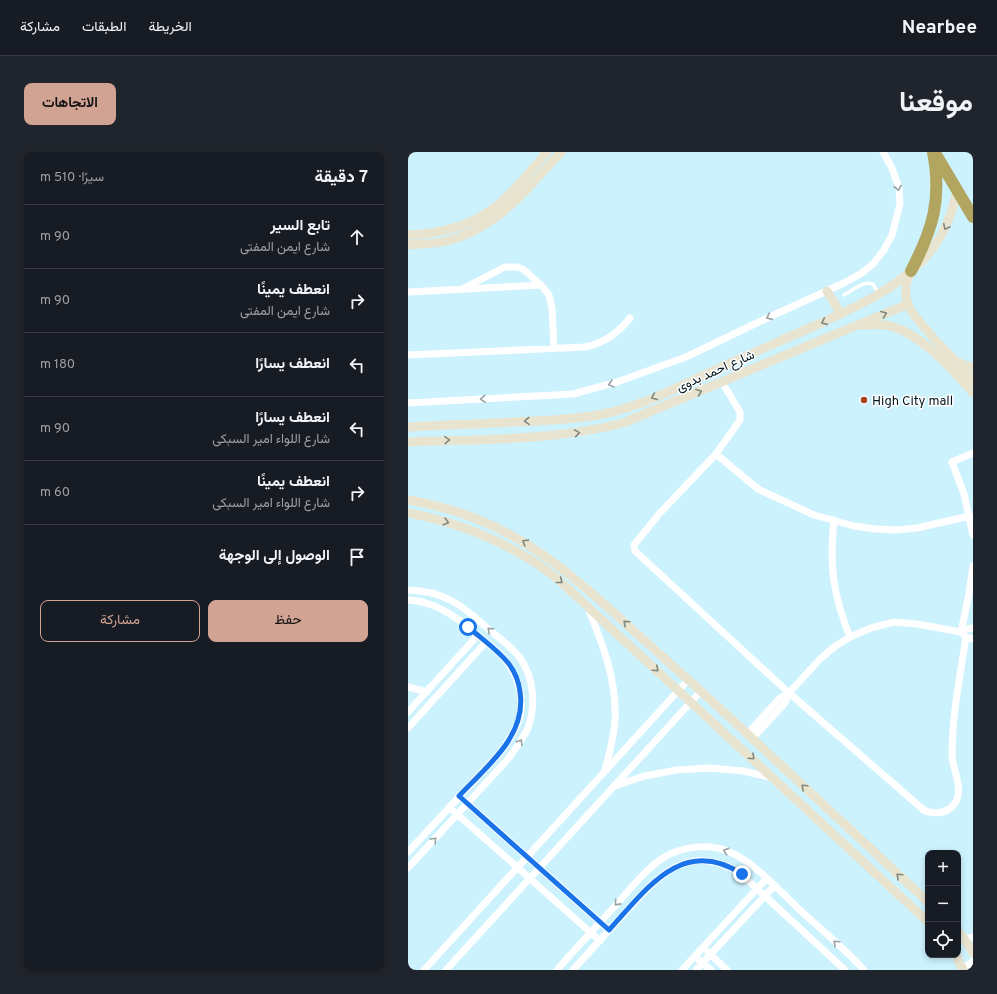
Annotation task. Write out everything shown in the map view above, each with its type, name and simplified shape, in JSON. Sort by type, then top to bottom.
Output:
[{"type":"highway","points":[[934,152],[973,217]]},
{"type":"highway","points":[[911,271],[926,240],[935,210],[936,178],[934,152]]},
{"type":"street","points":[[408,235],[420,235],[445,231],[468,223],[489,211],[507,196],[547,152]]},
{"type":"street","points":[[408,245],[446,241],[474,231],[491,221],[506,211],[560,152]]},
{"type":"street","points":[[408,403],[573,394],[617,382],[686,357],[862,273],[884,250],[892,235],[900,204],[899,188],[892,168],[884,152]]},
{"type":"street","name":"شارع احمد بدوى","points":[[408,426],[562,420],[599,415],[635,405],[841,314],[879,295],[923,260],[942,235],[954,205],[957,190]]},
{"type":"street","points":[[462,289],[498,269],[511,266],[523,269],[541,285],[549,295],[551,301],[554,348]]},
{"type":"street","points":[[911,271],[906,287],[908,304],[914,315],[973,380]]},
{"type":"street","points":[[408,292],[541,285]]},
{"type":"street","points":[[827,291],[841,314]]},
{"type":"street","name":"شارع احمد بدوى","points":[[408,442],[560,435],[596,430],[623,423],[908,304]]},
{"type":"street","points":[[408,355],[584,347],[599,343],[612,336],[630,318]]},
{"type":"street","points":[[858,325],[884,325],[906,331],[925,344],[973,392]]},
{"type":"street","points":[[957,362],[973,367]]},
{"type":"street","points":[[722,382],[740,412],[740,420],[716,454],[659,514],[634,545],[634,549],[789,693],[925,811],[936,814],[946,811],[955,804],[959,793],[952,758],[952,742],[967,629],[973,628]]},
{"type":"street","points":[[973,453],[952,462],[964,494],[973,535]]},
{"type":"street","points":[[716,454],[758,489],[814,515],[834,520],[868,528],[896,530],[917,528],[970,516]]},
{"type":"street","points":[[408,500],[451,510],[479,519],[505,531],[529,545],[561,567],[585,586],[701,691],[925,899]]},
{"type":"street","points":[[408,513],[452,523],[501,543],[538,564],[561,582],[925,919]]},
{"type":"street","points":[[834,520],[831,544],[831,568],[834,592],[850,638]]},
{"type":"street","points":[[966,636],[973,566]]},
{"type":"street","points":[[408,590],[418,590],[435,594],[451,600],[466,609],[519,657],[526,668],[531,681],[533,695],[532,712],[528,728],[508,759],[408,868]]},
{"type":"street","points":[[408,600],[426,603],[452,614],[501,655],[510,665],[515,676],[519,687],[521,700],[521,712],[518,724],[510,740],[499,754],[408,852]]},
{"type":"street","points":[[587,606],[608,661],[614,690],[615,722],[611,747],[604,771]]},
{"type":"street","points":[[750,736],[785,703],[789,693],[820,659],[834,647],[871,628],[894,622],[917,624],[966,636]]},
{"type":"street","points":[[408,712],[478,635]]},
{"type":"street","points":[[408,728],[486,642]]},
{"type":"street","points":[[424,970],[678,689],[688,680]]},
{"type":"street","points":[[408,687],[427,692]]},
{"type":"street","points":[[446,970],[701,691]]},
{"type":"street","points":[[408,701],[415,704]]},
{"type":"street","points":[[613,787],[644,776],[677,770],[710,768],[743,771],[775,779]]},
{"type":"street","points":[[459,796],[609,930]]},
{"type":"street","points":[[449,807],[600,941]]},
{"type":"street","points":[[557,970],[652,866],[663,858],[676,852],[689,848],[702,847],[716,848],[741,858],[774,886],[864,970]]},
{"type":"street","points":[[573,970],[644,892],[671,869],[694,861],[707,860],[719,862],[742,874],[845,970]]},
{"type":"street","points":[[682,970],[766,879]]},
{"type":"street","points":[[635,883],[644,892]]},
{"type":"street","points":[[696,970],[774,886]]},
{"type":"street","points":[[965,939],[973,953]]},
{"type":"street","points":[[703,948],[726,970]]},
{"type":"street","points":[[695,956],[711,970]]},
{"type":"street","points":[[958,958],[963,969],[973,961]]},
{"type":"lane","points":[[844,295],[869,282],[873,284],[879,295]]},
{"type":"place","name":"High City mall","points":[[864,400]]},
{"type":"route","points":[[468,627],[501,655],[510,665],[519,687],[521,712],[518,724],[510,740],[499,754],[459,796],[609,930],[660,876],[682,864],[707,860],[719,862],[742,874]]}]
